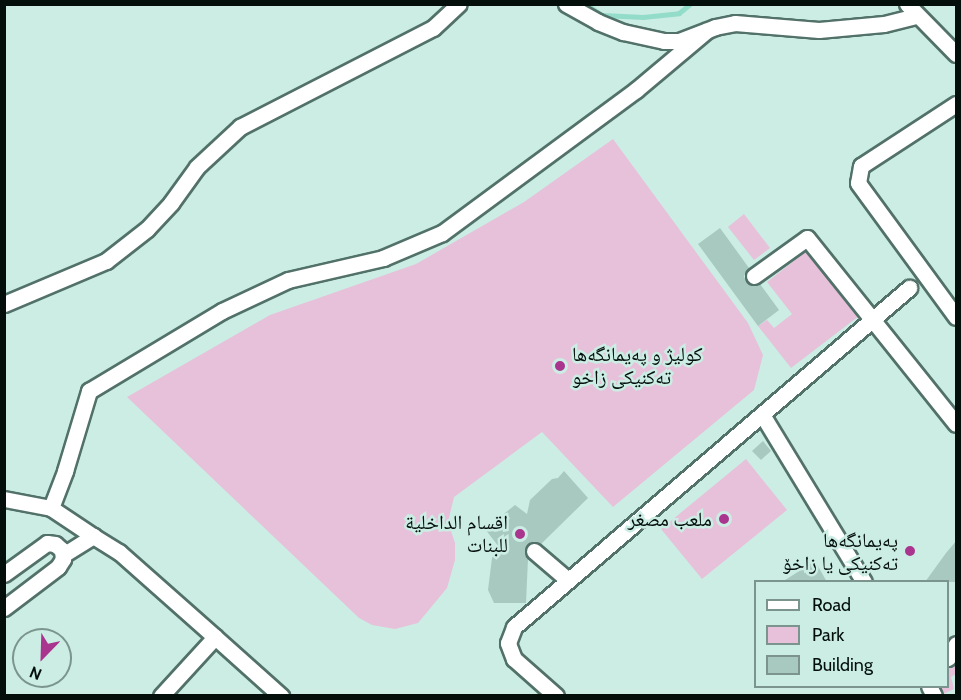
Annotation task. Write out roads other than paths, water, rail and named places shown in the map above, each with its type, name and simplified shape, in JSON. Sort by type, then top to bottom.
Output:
[{"type":"street","points":[[4,304],[106,261],[147,229],[171,203],[197,167],[240,127],[433,28],[459,4]]},
{"type":"street","points":[[566,4],[598,22],[623,32],[664,41],[679,41],[706,30],[735,23],[786,28],[851,28],[912,10],[957,54]]},
{"type":"street","points":[[51,508],[66,471],[89,391],[222,311],[288,280],[383,258],[442,233],[636,90],[706,30]]},
{"type":"street","points":[[957,104],[861,166],[858,183],[957,318]]},
{"type":"street","points":[[754,276],[807,238],[957,424]]},
{"type":"street","points":[[556,696],[514,659],[508,643],[514,627],[763,416],[909,288]]},
{"type":"street","points":[[763,416],[863,580]]},
{"type":"street","points":[[4,499],[51,508],[119,552],[281,696]]},
{"type":"street","points":[[4,608],[58,567],[63,555],[93,536]]},
{"type":"street","points":[[4,574],[46,543],[59,547],[63,555]]},
{"type":"street","points":[[534,551],[568,580]]},
{"type":"street","points":[[161,696],[215,637]]},
{"type":"waterway","points":[[586,4],[602,15],[643,17],[679,13],[690,4]]},
{"type":"place","name":"كوليژ و په‌يمانگه‌ها ته‌كنيكى زاخو","points":[[560,366]]},
{"type":"place","name":"ملعب مصغر","points":[[724,519]]},
{"type":"place","name":"اقسام الداخلیة للبنات","points":[[520,534]]},
{"type":"place","name":"پەیمانگەها تەکنیکی یا زاخۆ","points":[[910,551]]}]
